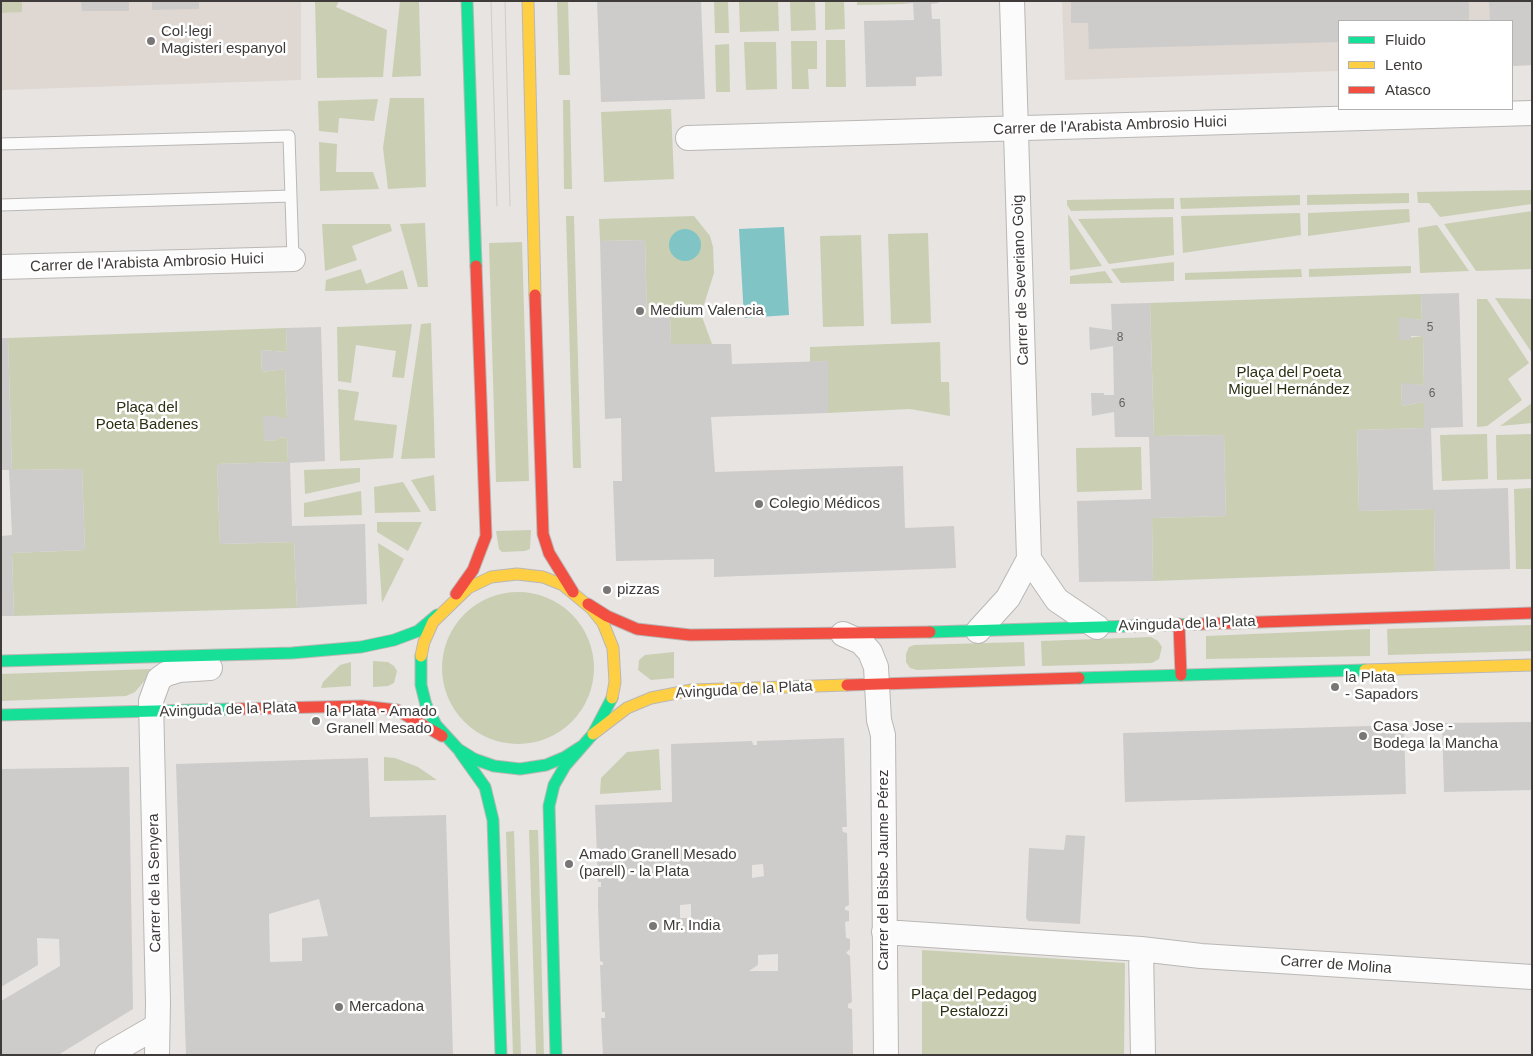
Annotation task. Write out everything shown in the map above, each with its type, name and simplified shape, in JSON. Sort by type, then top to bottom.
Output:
[{"type":"main road","points":[[467,1],[486,536],[473,570],[452,600],[433,622],[424,642],[420,663],[421,685],[426,705],[446,739],[474,759],[494,766],[520,769],[546,765],[565,757],[582,746]]},
{"type":"main road","points":[[528,1],[540,489],[543,534],[549,553],[573,592]]},
{"type":"main road","points":[[452,600],[468,588],[491,577],[517,574],[543,577],[562,585],[588,604],[603,624],[613,648],[615,665],[611,701],[593,734],[565,766],[554,785],[549,806],[556,1055]]},
{"type":"main road","name":"Avinguda de la Plata","points":[[588,604],[607,616],[637,629],[690,635],[978,631],[1532,613]]},
{"type":"main road","points":[[1,661],[292,653],[361,647],[394,640],[418,631],[442,611]]},
{"type":"main road","points":[[1179,624],[1181,675]]},
{"type":"main road","name":"Avinguda de la Plata","points":[[593,734],[627,708],[651,698],[678,692],[1532,665]]},
{"type":"main road","name":"Avinguda de la Plata","points":[[1,714],[362,706],[397,710],[446,739]]},
{"type":"main road","points":[[458,749],[485,787],[494,820],[501,1055]]},
{"type":"street","name":"Carrer de Severiano Goig","points":[[978,631],[1008,598],[1029,558],[1012,1]]},
{"type":"street","name":"Carrer de l'Arabista Ambrosio Huici","points":[[688,138],[1017,130],[1532,113]]},
{"type":"street","name":"Carrer de l'Arabista Ambrosio Huici","points":[[1,267],[293,259]]},
{"type":"street","points":[[1029,558],[1057,600],[1097,627]]},
{"type":"street","name":"Avinguda de la Plata","points":[[843,634],[861,642],[870,652],[876,667],[877,685]]},
{"type":"street","name":"Carrer de la Senyera","points":[[157,1055],[158,1002],[150,712],[154,689],[159,679],[166,674],[179,670],[220,667],[292,653]]},
{"type":"street","name":"Carrer del Bisbe Jaume Pérez","points":[[877,685],[879,720],[883,735],[886,1055]]},
{"type":"street","points":[[884,932],[1141,949],[1143,1055]]},
{"type":"street","name":"Carrer de Molina","points":[[1141,949],[1201,956],[1532,977]]},
{"type":"street","points":[[108,1055],[157,1026]]},
{"type":"lane","points":[[1,144],[289,136],[293,259]]},
{"type":"lane","points":[[1,205],[291,196]]},
{"type":"shaded area","name":"Col·legi Magisteri espanyol","points":[[1,1],[301,1],[301,80],[1,90]]},
{"type":"shaded area","points":[[1062,1],[1532,1],[1532,65],[1513,66],[1513,20],[1338,20],[1338,71],[1065,80]]},
{"type":"green space","points":[[1,1],[22,1],[22,12],[1,13]]},
{"type":"green space","points":[[315,1],[339,1],[336,7],[387,30],[383,77],[317,78]]},
{"type":"green space","points":[[400,1],[419,1],[421,76],[392,77]]},
{"type":"green space","points":[[557,1],[568,1],[570,75],[559,75]]},
{"type":"green space","points":[[714,1],[728,1],[729,33],[715,33]]},
{"type":"green space","points":[[739,1],[778,1],[779,31],[740,32]]},
{"type":"green space","points":[[790,1],[815,1],[816,30],[791,31]]},
{"type":"green space","points":[[825,1],[844,1],[845,29],[825,30]]},
{"type":"green space","points":[[857,1],[904,1],[905,4],[857,5]]},
{"type":"green space","points":[[826,40],[845,40],[846,87],[826,87]]},
{"type":"green space","points":[[791,41],[817,41],[817,69],[808,69],[809,89],[792,89]]},
{"type":"green space","points":[[744,42],[776,42],[777,89],[746,90]]},
{"type":"green space","points":[[729,44],[730,92],[716,92],[715,45]]},
{"type":"green space","points":[[390,98],[424,98],[426,187],[388,189],[383,148]]},
{"type":"green space","points":[[378,99],[374,121],[339,118],[338,133],[319,131],[318,101]]},
{"type":"green space","points":[[563,100],[570,100],[572,189],[564,189]]},
{"type":"green space","points":[[671,109],[674,179],[604,182],[601,112]]},
{"type":"green space","points":[[319,142],[337,144],[336,172],[373,172],[379,189],[320,191]]},
{"type":"green space","points":[[1532,190],[1532,204],[1440,217],[1429,203],[1418,203],[1417,192]]},
{"type":"green space","points":[[1409,193],[1409,203],[1307,205],[1307,195]]},
{"type":"green space","points":[[1300,195],[1300,205],[1181,209],[1180,198]]},
{"type":"green space","points":[[1174,198],[1174,209],[1071,211],[1067,205],[1067,200]]},
{"type":"green space","points":[[1409,209],[1410,222],[1308,236],[1308,213]]},
{"type":"green space","points":[[1532,211],[1532,269],[1476,271],[1444,224]]},
{"type":"green space","points":[[1300,213],[1301,235],[1183,253],[1181,216]]},
{"type":"green space","points":[[1068,214],[1102,266],[1070,270]]},
{"type":"green space","points":[[566,216],[574,216],[581,468],[573,468]]},
{"type":"green space","points":[[694,216],[710,236],[713,247],[714,273],[701,314],[712,344],[671,344],[670,317],[647,317],[645,240],[600,241],[599,219]]},
{"type":"green space","points":[[1173,217],[1174,255],[1109,264],[1078,219]]},
{"type":"green space","points":[[425,223],[428,287],[418,287],[400,224]]},
{"type":"green space","points":[[322,224],[390,224],[392,231],[352,246],[357,260],[325,271]]},
{"type":"green space","points":[[1437,225],[1469,271],[1420,273],[1418,228]]},
{"type":"green space","points":[[928,233],[931,323],[891,324],[888,234]]},
{"type":"green space","points":[[861,235],[864,326],[823,327],[820,236]]},
{"type":"green space","points":[[522,242],[529,481],[496,482],[489,243]]},
{"type":"green space","points":[[1174,262],[1174,281],[1121,283],[1111,269]]},
{"type":"green space","points":[[1411,266],[1411,273],[1309,277],[1309,269]]},
{"type":"green space","points":[[361,269],[366,284],[403,270],[408,289],[325,291],[326,280]]},
{"type":"green space","points":[[1301,269],[1302,277],[1185,280],[1185,273]]},
{"type":"green space","points":[[1105,271],[1113,283],[1070,284],[1070,276]]},
{"type":"green space","name":"Plaça del Poeta Miguel Hernández","points":[[1421,294],[1422,320],[1399,318],[1399,339],[1423,336],[1424,385],[1401,384],[1402,406],[1424,402],[1425,428],[1357,430],[1359,511],[1434,509],[1435,571],[1153,581],[1152,518],[1226,516],[1224,435],[1154,436],[1150,303]]},
{"type":"green space","points":[[1495,298],[1532,299],[1532,353]]},
{"type":"green space","points":[[1477,299],[1487,299],[1529,363],[1508,379],[1522,400],[1487,426],[1477,427]]},
{"type":"green space","points":[[431,323],[435,458],[401,459],[421,324]]},
{"type":"green space","points":[[412,324],[404,378],[392,377],[396,351],[356,345],[351,383],[338,381],[337,327]]},
{"type":"green space","name":"Plaça del Poeta Badenes","points":[[286,328],[287,352],[261,350],[262,372],[285,369],[287,418],[264,416],[264,441],[287,437],[288,462],[217,464],[220,544],[294,542],[297,608],[14,616],[12,553],[85,550],[82,469],[12,470],[8,338]]},
{"type":"green space","points":[[940,342],[941,382],[949,382],[950,416],[910,409],[828,413],[828,361],[810,362],[810,347]]},
{"type":"green space","points":[[338,389],[359,392],[354,420],[397,425],[393,458],[340,461]]},
{"type":"green space","points":[[1532,403],[1532,423],[1500,426]]},
{"type":"green space","points":[[1487,434],[1488,479],[1442,481],[1440,435]]},
{"type":"green space","points":[[1532,434],[1532,479],[1497,480],[1496,435]]},
{"type":"green space","points":[[1141,447],[1142,490],[1077,492],[1076,448]]},
{"type":"green space","points":[[360,468],[360,482],[305,494],[304,470]]},
{"type":"green space","points":[[434,475],[436,511],[430,511],[411,480]]},
{"type":"green space","points":[[403,482],[421,512],[375,513],[374,487]]},
{"type":"green space","points":[[1532,488],[1532,569],[1516,569],[1514,489]]},
{"type":"green space","points":[[361,491],[362,515],[304,517],[304,503]]},
{"type":"green space","points":[[377,522],[422,522],[408,551],[377,532]]},
{"type":"green space","points":[[531,530],[530,549],[502,552],[499,549],[496,531]]},
{"type":"green space","points":[[378,543],[404,559],[382,603]]},
{"type":"green space","points":[[518,592],[533,593],[547,598],[572,614],[588,639],[593,653],[593,683],[588,697],[572,722],[547,738],[533,743],[518,744],[503,743],[489,738],[464,722],[448,697],[443,683],[442,668],[443,653],[448,639],[464,614],[489,598],[503,593]]},
{"type":"green space","points":[[1532,625],[1532,651],[1388,655],[1387,629]]},
{"type":"green space","points":[[1370,629],[1370,656],[1206,659],[1206,636]]},
{"type":"green space","points":[[1151,637],[1158,641],[1162,647],[1159,659],[1152,663],[1042,666],[1041,641]]},
{"type":"green space","points":[[1024,642],[1025,666],[917,670],[910,668],[906,662],[906,654],[909,647],[914,645]]},
{"type":"green space","points":[[674,652],[674,678],[651,680],[638,670],[639,660],[645,655]]},
{"type":"green space","points":[[373,661],[388,662],[394,666],[397,671],[394,683],[388,686],[373,687]]},
{"type":"green space","points":[[351,662],[351,686],[321,688],[323,682],[340,665]]},
{"type":"green space","points":[[151,669],[152,672],[135,692],[126,696],[1,701],[1,674]]},
{"type":"green space","points":[[659,749],[661,790],[600,794],[601,778],[627,752]]},
{"type":"green space","points":[[384,757],[395,758],[418,767],[437,780],[384,781]]},
{"type":"green space","points":[[529,830],[538,830],[544,1055],[536,1055]]},
{"type":"green space","points":[[514,831],[521,1055],[513,1055],[506,832]]},
{"type":"green space","name":"Plaça del Pedagog Pestalozzi","points":[[922,950],[1125,963],[1124,1055],[922,1055]]},
{"type":"water","points":[[784,227],[789,315],[744,318],[739,229]]},
{"type":"water","points":[[685,229],[691,230],[696,234],[700,239],[700,251],[696,256],[691,260],[685,261],[679,260],[674,256],[670,251],[669,245],[670,239],[674,234],[679,230]]},
{"type":"building","points":[[81,1],[129,1],[129,11],[82,11]]},
{"type":"building","points":[[152,1],[199,1],[199,9],[152,10]]},
{"type":"building","points":[[597,1],[701,1],[705,99],[601,102]]},
{"type":"building","points":[[904,1],[938,1],[939,3],[931,4],[932,19],[940,19],[942,76],[916,77],[916,86],[866,87],[864,21],[914,20],[913,3],[905,4]]},
{"type":"building","points":[[1071,1],[1469,1],[1469,20],[1338,20],[1338,42],[1089,49],[1088,23],[1071,23]]},
{"type":"building","points":[[1489,1],[1532,1],[1532,65],[1513,66],[1513,20],[1490,20]]},
{"type":"building","points":[[645,240],[647,317],[670,317],[671,344],[731,344],[732,364],[828,361],[828,413],[711,417],[715,472],[903,466],[905,528],[954,526],[956,568],[714,577],[714,559],[616,561],[613,481],[622,481],[621,418],[605,419],[600,241]]},
{"type":"building","points":[[1459,293],[1463,427],[1431,428],[1433,490],[1508,488],[1510,569],[1435,571],[1434,509],[1359,511],[1357,430],[1424,428],[1424,402],[1402,406],[1401,383],[1424,385],[1423,336],[1411,336],[1411,340],[1399,340],[1399,317],[1422,320],[1421,294]]},
{"type":"building","points":[[1150,303],[1154,436],[1224,435],[1226,516],[1152,518],[1153,581],[1079,582],[1077,501],[1151,499],[1149,437],[1115,437],[1114,412],[1092,416],[1091,393],[1114,395],[1113,346],[1090,350],[1089,327],[1112,330],[1111,304]]},
{"type":"building","points":[[321,327],[325,461],[290,463],[292,526],[365,524],[367,604],[297,608],[294,542],[220,544],[217,464],[288,462],[287,437],[264,441],[263,416],[287,418],[285,369],[262,372],[261,350],[287,352],[286,328]]},
{"type":"building","points":[[1,338],[8,338],[12,470],[82,469],[85,550],[12,553],[14,616],[1,616],[1,536],[12,535],[9,470],[1,470]]},
{"type":"building","points":[[1532,722],[1532,790],[1444,792],[1442,723]]},
{"type":"building","points":[[1404,725],[1406,794],[1125,802],[1123,733]]},
{"type":"building","points":[[844,738],[847,827],[842,827],[843,832],[847,833],[849,905],[845,907],[845,910],[849,911],[849,921],[845,922],[846,938],[850,939],[850,949],[846,953],[850,956],[852,1002],[848,1004],[848,1008],[852,1009],[853,1054],[603,1055],[601,1018],[605,1018],[605,1012],[602,1012],[600,965],[603,965],[603,962],[600,961],[598,905],[598,887],[601,887],[601,882],[598,882],[595,805],[672,802],[671,744],[752,741],[753,745],[757,745],[757,741]],"holes":[[[763,864],[764,876],[752,878],[752,865]],[[691,904],[691,918],[680,918],[680,905]],[[778,954],[778,971],[749,971],[758,965],[758,955]]]},
{"type":"building","points":[[368,758],[370,817],[446,815],[453,1055],[186,1055],[176,764]],"holes":[[[319,899],[328,936],[302,938],[302,961],[270,962],[269,914]]]},
{"type":"building","points":[[129,767],[133,1009],[58,1055],[1,1055],[1,1001],[60,966],[59,939],[37,938],[38,965],[1,987],[1,769]]},
{"type":"building","points":[[1066,835],[1085,836],[1080,924],[1028,921],[1026,918],[1029,848],[1064,850]]},
{"type":"tram line","points":[[491,1],[497,206]]},
{"type":"tram line","points":[[505,1],[510,206]]},
{"type":"traffic: fast","points":[[467,1],[476,266]]},
{"type":"traffic: fast","points":[[1,661],[292,653],[361,647],[394,640],[418,631],[437,615]]},
{"type":"traffic: fast","points":[[930,632],[1201,624]]},
{"type":"traffic: fast","points":[[421,656],[421,685],[426,705],[436,725],[458,749],[474,759],[494,766],[520,769],[546,765],[565,757],[582,746]]},
{"type":"traffic: fast","points":[[1079,678],[1365,670]]},
{"type":"traffic: fast","points":[[556,1055],[549,806],[554,785],[565,766],[593,734],[612,698]]},
{"type":"traffic: fast","points":[[1,715],[232,709]]},
{"type":"traffic: fast","points":[[460,752],[485,787],[493,820],[501,1055]]},
{"type":"traffic: slow","points":[[528,1],[535,295]]},
{"type":"traffic: slow","points":[[421,656],[424,642],[433,622],[468,588],[491,577],[517,574],[543,577],[563,585],[592,609],[603,623],[613,648],[615,682],[612,698]]},
{"type":"traffic: slow","points":[[1365,670],[1532,665]]},
{"type":"traffic: slow","points":[[593,734],[627,708],[651,698],[692,690],[847,685]]},
{"type":"traffic: jam","points":[[456,594],[473,570],[486,536],[476,266]]},
{"type":"traffic: jam","points":[[535,295],[543,534],[549,553],[573,592]]},
{"type":"traffic: jam","points":[[588,604],[607,616],[637,629],[690,635],[930,632]]},
{"type":"traffic: jam","points":[[1201,624],[1532,613]]},
{"type":"traffic: jam","points":[[1179,624],[1181,675]]},
{"type":"traffic: jam","points":[[847,685],[1079,678]]},
{"type":"traffic: jam","points":[[232,709],[362,706],[397,710],[442,736]]},
{"type":"place","name":"Col·legi Magisteri espanyol","points":[[151,41]]},
{"type":"place","name":"Medium Valencia","points":[[640,311]]},
{"type":"place","name":"Colegio Médicos","points":[[759,504]]},
{"type":"place","name":"pizzas","points":[[607,590]]},
{"type":"place","name":"la Plata - Sapadors","points":[[1335,687]]},
{"type":"place","name":"la Plata - Amado Granell Mesado","points":[[316,721]]},
{"type":"place","name":"Casa Jose - Bodega la Mancha","points":[[1363,736]]},
{"type":"place","name":"Amado Granell Mesado (parell) - la Plata","points":[[569,864]]},
{"type":"place","name":"Mr. India","points":[[653,926]]},
{"type":"place","name":"Mercadona","points":[[339,1007]]}]
